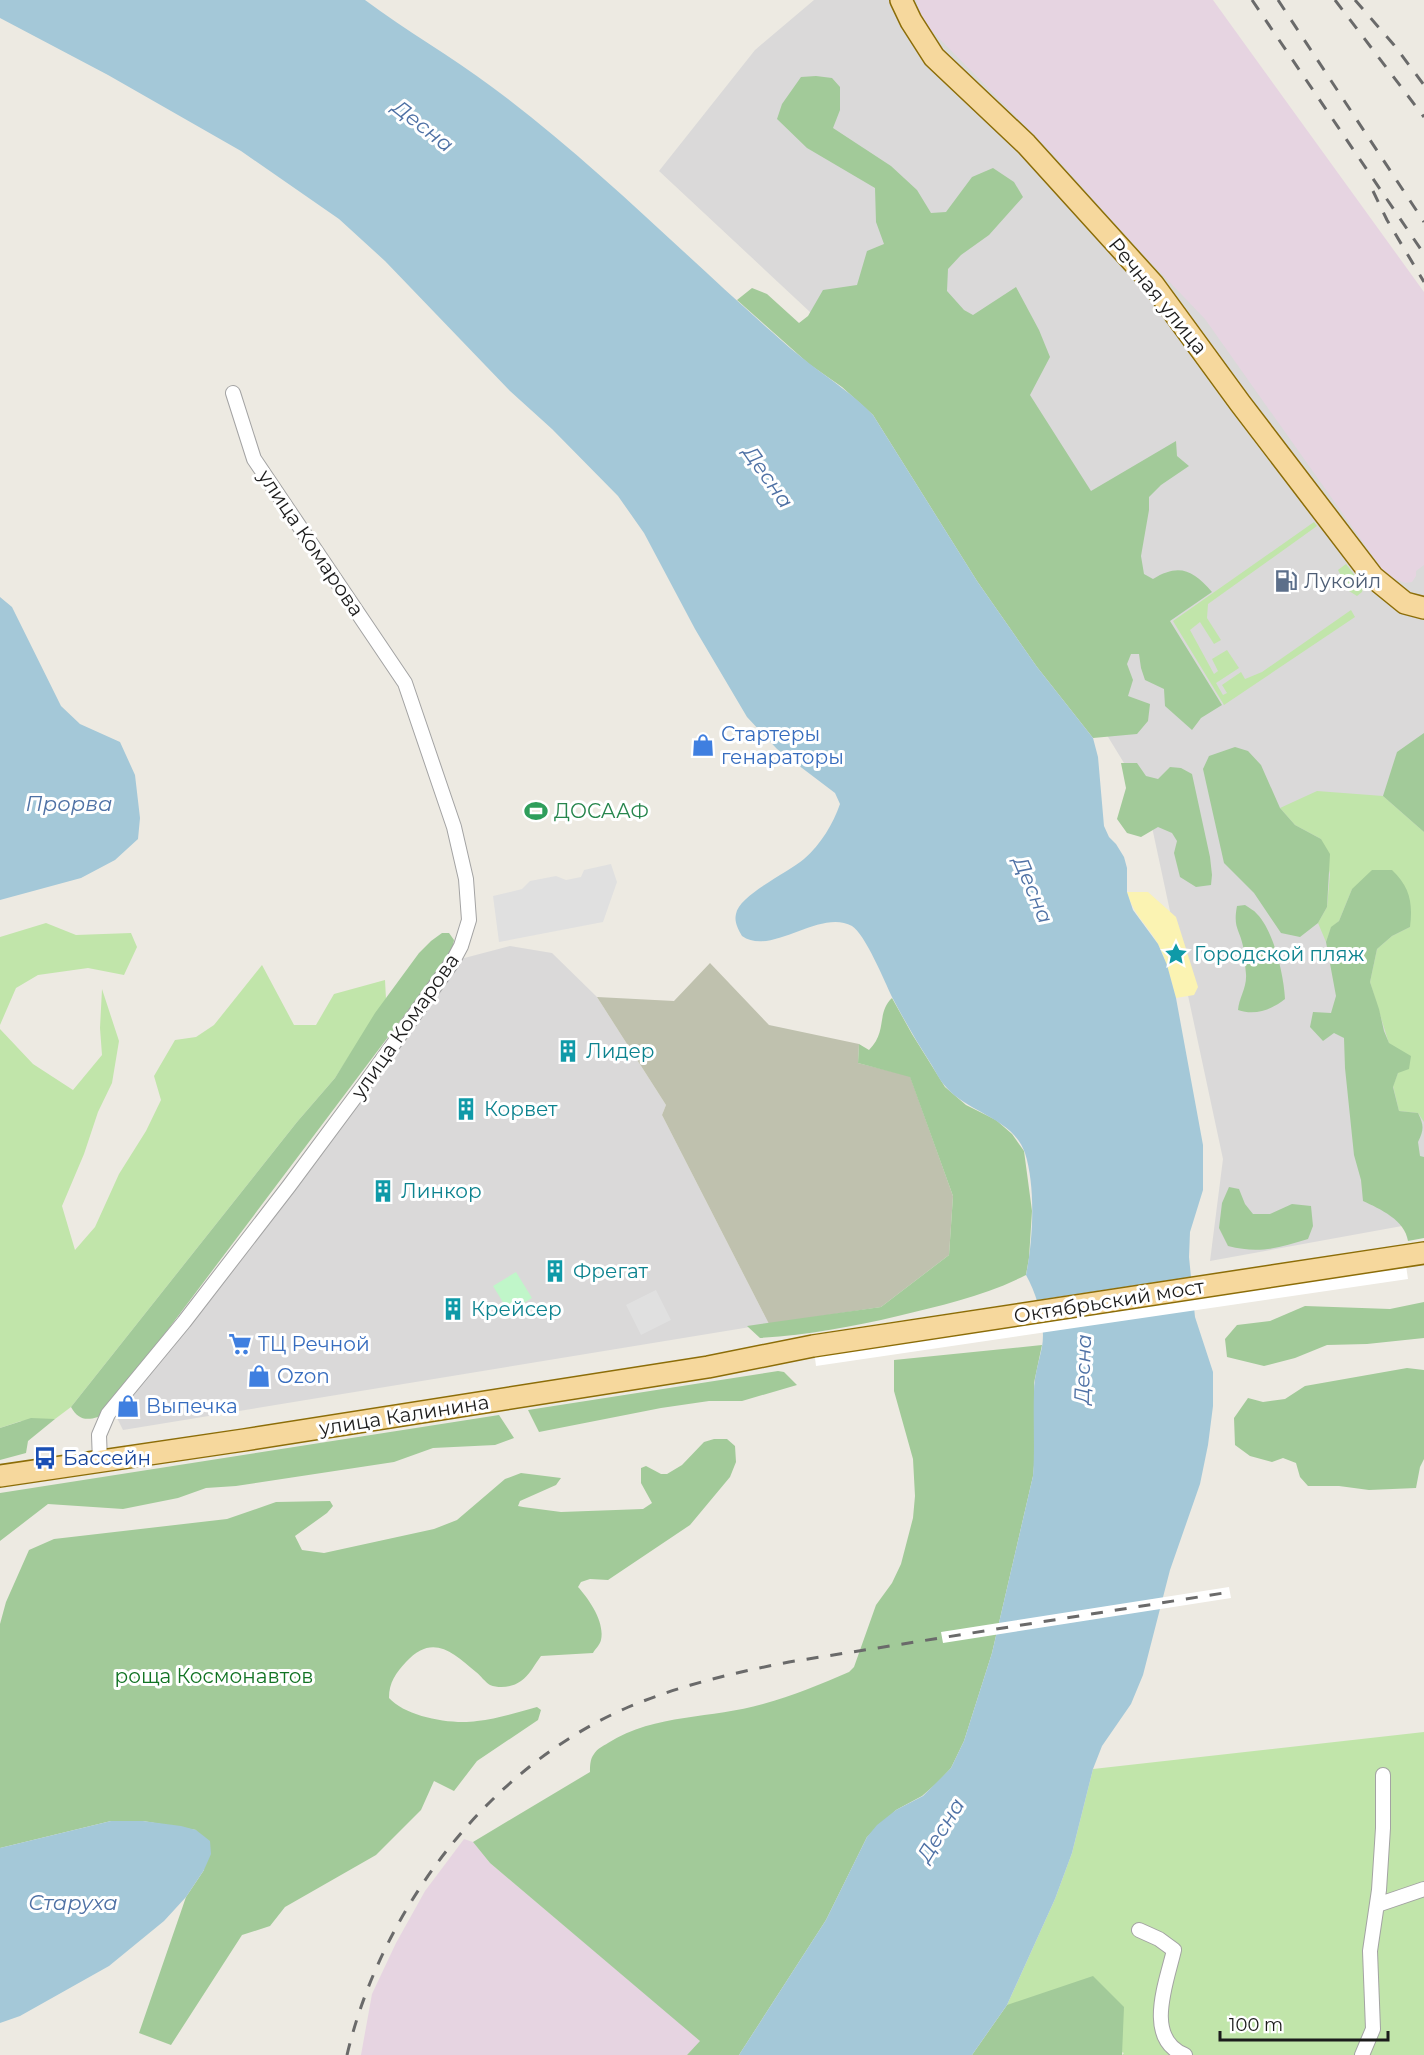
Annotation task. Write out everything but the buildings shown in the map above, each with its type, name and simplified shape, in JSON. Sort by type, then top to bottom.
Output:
[{"type":"main road","name":"Речная улица","points":[[901,0],[910,21],[934,57],[1026,144],[1153,284],[1373,577],[1414,605],[1409,612],[1424,621]]},
{"type":"main road","name":"Октябрьский мост","points":[[814,1352],[1415,1261]]},
{"type":"main road","name":"улица Калинина","points":[[100,1462],[814,1352]]},
{"type":"main road","points":[[0,1476],[100,1462]]},
{"type":"street","name":"улица Комарова","points":[[100,1462],[99,1435],[108,1414],[184,1322],[364,1085],[453,962],[469,920],[466,879],[454,827],[405,683],[254,459],[233,393]]},
{"type":"street","points":[[1362,2055],[1373,2029],[1370,1951],[1377,1905],[1383,1828],[1383,1775]]},
{"type":"street","points":[[1377,1905],[1424,1889]]},
{"type":"street","points":[[1139,1930],[1159,1939],[1174,1950],[1159,2017],[1164,2038],[1185,2055]]},
{"type":"shaded area","points":[[814,0],[957,0],[1424,422],[1424,1222],[1210,1261],[1223,1159],[1146,799],[899,395],[659,171],[755,50]]},
{"type":"shaded area","points":[[916,0],[1213,0],[1424,292],[1424,565],[1416,571],[1412,582],[1405,583],[1393,578],[1382,569],[1205,319],[1137,248],[1051,152],[923,22]]},
{"type":"shaded area","points":[[611,864],[617,882],[603,922],[499,942],[493,896],[522,889],[530,881],[556,876],[566,880],[581,877],[584,870]]},
{"type":"shaded area","points":[[510,946],[552,953],[597,997],[666,1105],[662,1115],[769,1324],[123,1430],[114,1412],[453,961]]},
{"type":"shaded area","points":[[710,963],[769,1025],[859,1044],[858,1063],[910,1076],[953,1196],[949,1255],[881,1307],[769,1324],[662,1115],[666,1105],[597,997],[674,1001]]},
{"type":"shaded area","points":[[656,1290],[671,1320],[641,1335],[626,1305]]},
{"type":"shaded area","points":[[464,1839],[473,1842],[490,1863],[701,2041],[687,2055],[361,2055],[372,1994],[396,1943],[425,1891]]},
{"type":"green space","points":[[801,77],[832,78],[840,87],[840,110],[833,128],[891,166],[917,190],[931,213],[946,212],[972,177],[993,168],[1014,182],[1023,197],[989,235],[961,255],[948,269],[947,291],[964,310],[973,315],[1016,287],[1039,330],[1050,357],[1030,395],[1091,491],[1176,441],[1177,456],[1189,466],[1161,485],[1149,497],[1141,556],[1144,574],[1153,579],[1171,571],[1185,571],[1198,578],[1212,592],[1170,621],[1222,705],[1201,718],[1192,730],[1165,706],[1164,689],[1145,680],[1139,654],[1131,654],[1127,664],[1133,680],[1128,696],[1150,704],[1148,721],[1137,734],[1093,738],[1037,667],[977,581],[873,415],[842,387],[809,364],[737,300],[752,288],[767,294],[799,323],[808,316],[823,290],[857,285],[867,251],[884,244],[876,222],[875,188],[807,148],[777,119],[782,104]]},
{"type":"green space","points":[[1314,522],[1317,526],[1208,604],[1207,618],[1221,640],[1214,644],[1200,622],[1190,630],[1214,674],[1218,671],[1212,659],[1227,650],[1239,668],[1216,683],[1223,695],[1227,693],[1222,685],[1241,672],[1245,679],[1262,672],[1351,610],[1355,617],[1224,705],[1173,621]]},
{"type":"green space","points":[[1346,564],[1363,586],[1362,592],[1357,596],[1349,591],[1338,570]]},
{"type":"green space","points":[[1424,733],[1424,832],[1383,796],[1397,752]]},
{"type":"green space","points":[[1235,747],[1248,751],[1261,765],[1280,808],[1295,825],[1321,839],[1330,854],[1327,907],[1318,923],[1300,937],[1281,933],[1254,893],[1224,863],[1203,769],[1209,756]]},
{"type":"green space","points":[[1121,763],[1137,763],[1146,776],[1158,779],[1170,767],[1181,768],[1192,774],[1210,857],[1211,885],[1196,887],[1180,877],[1174,853],[1177,841],[1172,833],[1158,827],[1141,837],[1127,833],[1117,819],[1126,788]]},
{"type":"green space","points":[[1317,791],[1383,796],[1424,832],[1424,1122],[1418,1113],[1399,1111],[1393,1086],[1398,1073],[1370,982],[1377,949],[1392,936],[1410,927],[1352,889],[1339,921],[1331,928],[1326,942],[1318,923],[1327,907],[1330,874],[1321,839],[1295,825],[1280,808]]},
{"type":"green space","points":[[1372,870],[1392,870],[1398,876],[1409,896],[1411,910],[1410,927],[1392,936],[1377,949],[1370,982],[1389,1043],[1411,1056],[1409,1069],[1398,1073],[1393,1087],[1399,1111],[1418,1113],[1422,1124],[1418,1142],[1420,1156],[1424,1157],[1424,1238],[1408,1241],[1397,1221],[1363,1201],[1361,1180],[1354,1155],[1344,1038],[1334,1033],[1323,1041],[1310,1027],[1313,1012],[1331,1013],[1336,996],[1326,942],[1331,927],[1339,921],[1352,889]]},
{"type":"green space","points":[[1245,905],[1256,913],[1268,931],[1277,954],[1284,989],[1285,999],[1268,1009],[1257,1012],[1238,1010],[1246,974],[1236,913],[1237,906]]},
{"type":"green space","points":[[46,923],[76,935],[131,933],[137,947],[124,975],[88,968],[38,975],[16,988],[0,1025],[0,937]]},
{"type":"green space","points":[[442,933],[449,933],[454,940],[452,952],[151,1352],[98,1417],[86,1419],[76,1414],[71,1407],[297,1122],[335,1078],[375,1013],[419,953]]},
{"type":"green space","points":[[262,965],[294,1025],[316,1025],[334,994],[385,980],[386,999],[335,1078],[297,1122],[71,1407],[55,1419],[21,1421],[0,1428],[0,1029],[33,1064],[73,1090],[102,1055],[100,1028],[102,989],[119,1041],[112,1083],[98,1112],[84,1154],[62,1206],[75,1250],[95,1227],[119,1174],[146,1131],[161,1100],[154,1076],[175,1040],[196,1037],[214,1025]]},
{"type":"green space","points":[[892,998],[945,1087],[966,1105],[996,1120],[1012,1134],[1024,1151],[1032,1211],[1026,1275],[979,1294],[898,1316],[829,1330],[760,1338],[747,1326],[881,1307],[949,1255],[953,1196],[910,1077],[858,1063],[859,1044],[869,1050],[875,1043],[884,1010]]},
{"type":"green space","points":[[1229,1187],[1239,1189],[1245,1204],[1253,1214],[1270,1214],[1292,1204],[1311,1206],[1313,1226],[1308,1239],[1259,1250],[1228,1246],[1219,1228],[1222,1203]]},
{"type":"green space","points":[[516,1272],[532,1298],[509,1312],[493,1286]]},
{"type":"green space","points":[[1424,1302],[1424,1338],[1367,1344],[1327,1345],[1295,1358],[1264,1366],[1227,1357],[1225,1339],[1237,1325],[1270,1321],[1305,1306],[1390,1309]]},
{"type":"green space","points":[[1042,1345],[1034,1383],[1033,1476],[992,1653],[964,1741],[951,1768],[922,1796],[896,1810],[867,1837],[826,1920],[739,2055],[687,2055],[700,2041],[490,1863],[473,1842],[590,1772],[591,1760],[597,1751],[626,1733],[665,1721],[763,1704],[796,1694],[849,1672],[854,1667],[876,1605],[892,1583],[901,1564],[913,1518],[915,1496],[913,1459],[894,1391],[894,1360]]},
{"type":"green space","points":[[1407,1368],[1424,1370],[1424,1459],[1416,1488],[1369,1490],[1339,1486],[1308,1486],[1300,1477],[1296,1463],[1283,1458],[1272,1462],[1250,1456],[1235,1445],[1234,1418],[1248,1398],[1263,1402],[1285,1399],[1305,1386]]},
{"type":"green space","points":[[778,1371],[784,1372],[797,1385],[742,1401],[709,1401],[661,1408],[539,1432],[528,1410]]},
{"type":"green space","points":[[499,1415],[514,1438],[495,1445],[433,1448],[394,1462],[236,1486],[206,1488],[178,1498],[123,1509],[48,1504],[0,1541],[0,1493]]},
{"type":"green space","points":[[31,1418],[55,1419],[28,1441],[26,1453],[0,1460],[0,1428]]},
{"type":"green space","name":"роща Космонавтов","points":[[727,1439],[735,1446],[736,1462],[730,1477],[690,1525],[608,1580],[590,1579],[581,1582],[578,1587],[591,1604],[601,1626],[600,1644],[593,1653],[541,1656],[524,1679],[514,1685],[502,1687],[490,1685],[451,1652],[434,1647],[416,1653],[406,1662],[396,1674],[390,1687],[389,1698],[397,1705],[430,1718],[455,1722],[477,1721],[537,1707],[541,1710],[538,1720],[477,1761],[454,1791],[434,1781],[421,1810],[376,1855],[285,1907],[270,1926],[242,1935],[171,2045],[139,2033],[186,1897],[204,1870],[196,1830],[143,1821],[111,1821],[0,1848],[0,1624],[6,1602],[29,1550],[54,1539],[227,1519],[276,1502],[330,1501],[333,1506],[327,1513],[295,1536],[302,1550],[324,1553],[434,1529],[457,1520],[505,1479],[521,1473],[561,1478],[556,1485],[520,1501],[518,1506],[561,1512],[643,1509],[652,1503],[641,1483],[641,1468],[646,1466],[661,1474],[667,1474],[682,1465],[704,1442]]},
{"type":"green space","points":[[1424,1732],[1424,2055],[1122,2055],[1124,2053],[1007,2005],[1055,1899],[1072,1853],[1093,1769]]},
{"type":"green space","points":[[1093,1976],[1124,2007],[1122,2055],[972,2055],[1007,2005]]},
{"type":"sand","name":"Городской пляж","points":[[1127,892],[1148,892],[1176,917],[1198,987],[1194,995],[1176,998],[1161,950],[1137,914]]},
{"type":"water","name":"Десна","points":[[0,0],[365,0],[529,115],[600,175],[781,340],[873,415],[977,581],[1037,667],[1093,738],[1098,757],[1104,826],[1124,857],[1127,868],[1127,892],[1133,910],[1158,944],[1167,965],[1176,998],[1203,1145],[1203,1190],[1190,1232],[1189,1257],[1195,1317],[1213,1372],[1213,1406],[1200,1484],[1170,1570],[1143,1675],[1131,1704],[1102,1746],[1093,1769],[1072,1853],[1055,1899],[1007,2005],[972,2055],[739,2055],[826,1920],[867,1837],[877,1825],[896,1810],[923,1796],[951,1768],[964,1741],[992,1653],[1033,1476],[1034,1386],[1043,1338],[1040,1310],[1026,1275],[1032,1198],[1025,1153],[1011,1132],[955,1096],[942,1082],[901,1014],[869,948],[852,926],[839,922],[825,923],[767,941],[754,941],[742,936],[736,920],[739,907],[755,892],[804,859],[816,847],[834,819],[840,804],[835,793],[777,749],[747,717],[695,629],[644,533],[618,496],[552,429],[510,391],[385,261],[339,219],[241,151],[108,75],[0,18]]},
{"type":"water","name":"Прорва","points":[[0,597],[12,607],[61,706],[80,724],[120,742],[135,775],[140,818],[138,839],[115,860],[81,878],[0,900]]},
{"type":"water","name":"Старуха","points":[[111,1821],[143,1821],[196,1830],[210,1841],[211,1854],[204,1870],[186,1897],[164,1921],[109,1966],[20,2016],[0,2023],[0,1848]]},
{"type":"pier","points":[[1403,1245],[1408,1279],[816,1366],[812,1334]]},
{"type":"pier","points":[[1229,1587],[1231,1598],[943,1643],[941,1632]]},
{"type":"railway","points":[[1252,0],[1424,254]]},
{"type":"railway","points":[[1278,0],[1424,222]]},
{"type":"railway","points":[[1335,0],[1424,117]]},
{"type":"railway","points":[[1355,0],[1394,45],[1424,85]]},
{"type":"railway","points":[[1373,191],[1387,220],[1424,282]]},
{"type":"railway","points":[[347,2055],[363,2001],[385,1949],[413,1898],[446,1851],[485,1807],[527,1769],[574,1735],[624,1709],[664,1694],[747,1671],[789,1662],[1230,1592]]},
{"type":"place","name":"Лукойл","points":[[1286,581]]},
{"type":"place","name":"Стартеры генараторы","points":[[703,745]]},
{"type":"place","name":"ДОСААФ","points":[[536,811]]},
{"type":"place","name":"Городской пляж","points":[[1176,954]]},
{"type":"place","name":"Лидер","points":[[568,1051]]},
{"type":"place","name":"Корвет","points":[[466,1109]]},
{"type":"place","name":"Линкор","points":[[383,1191]]},
{"type":"place","name":"Фрегат","points":[[555,1271]]},
{"type":"place","name":"Крейсер","points":[[453,1309]]},
{"type":"place","name":"ТЦ Речной","points":[[240,1344]]},
{"type":"place","name":"Ozon","points":[[259,1376]]},
{"type":"place","name":"Выпечка","points":[[128,1406]]},
{"type":"place","name":"Бассейн","points":[[45,1458]]}]
